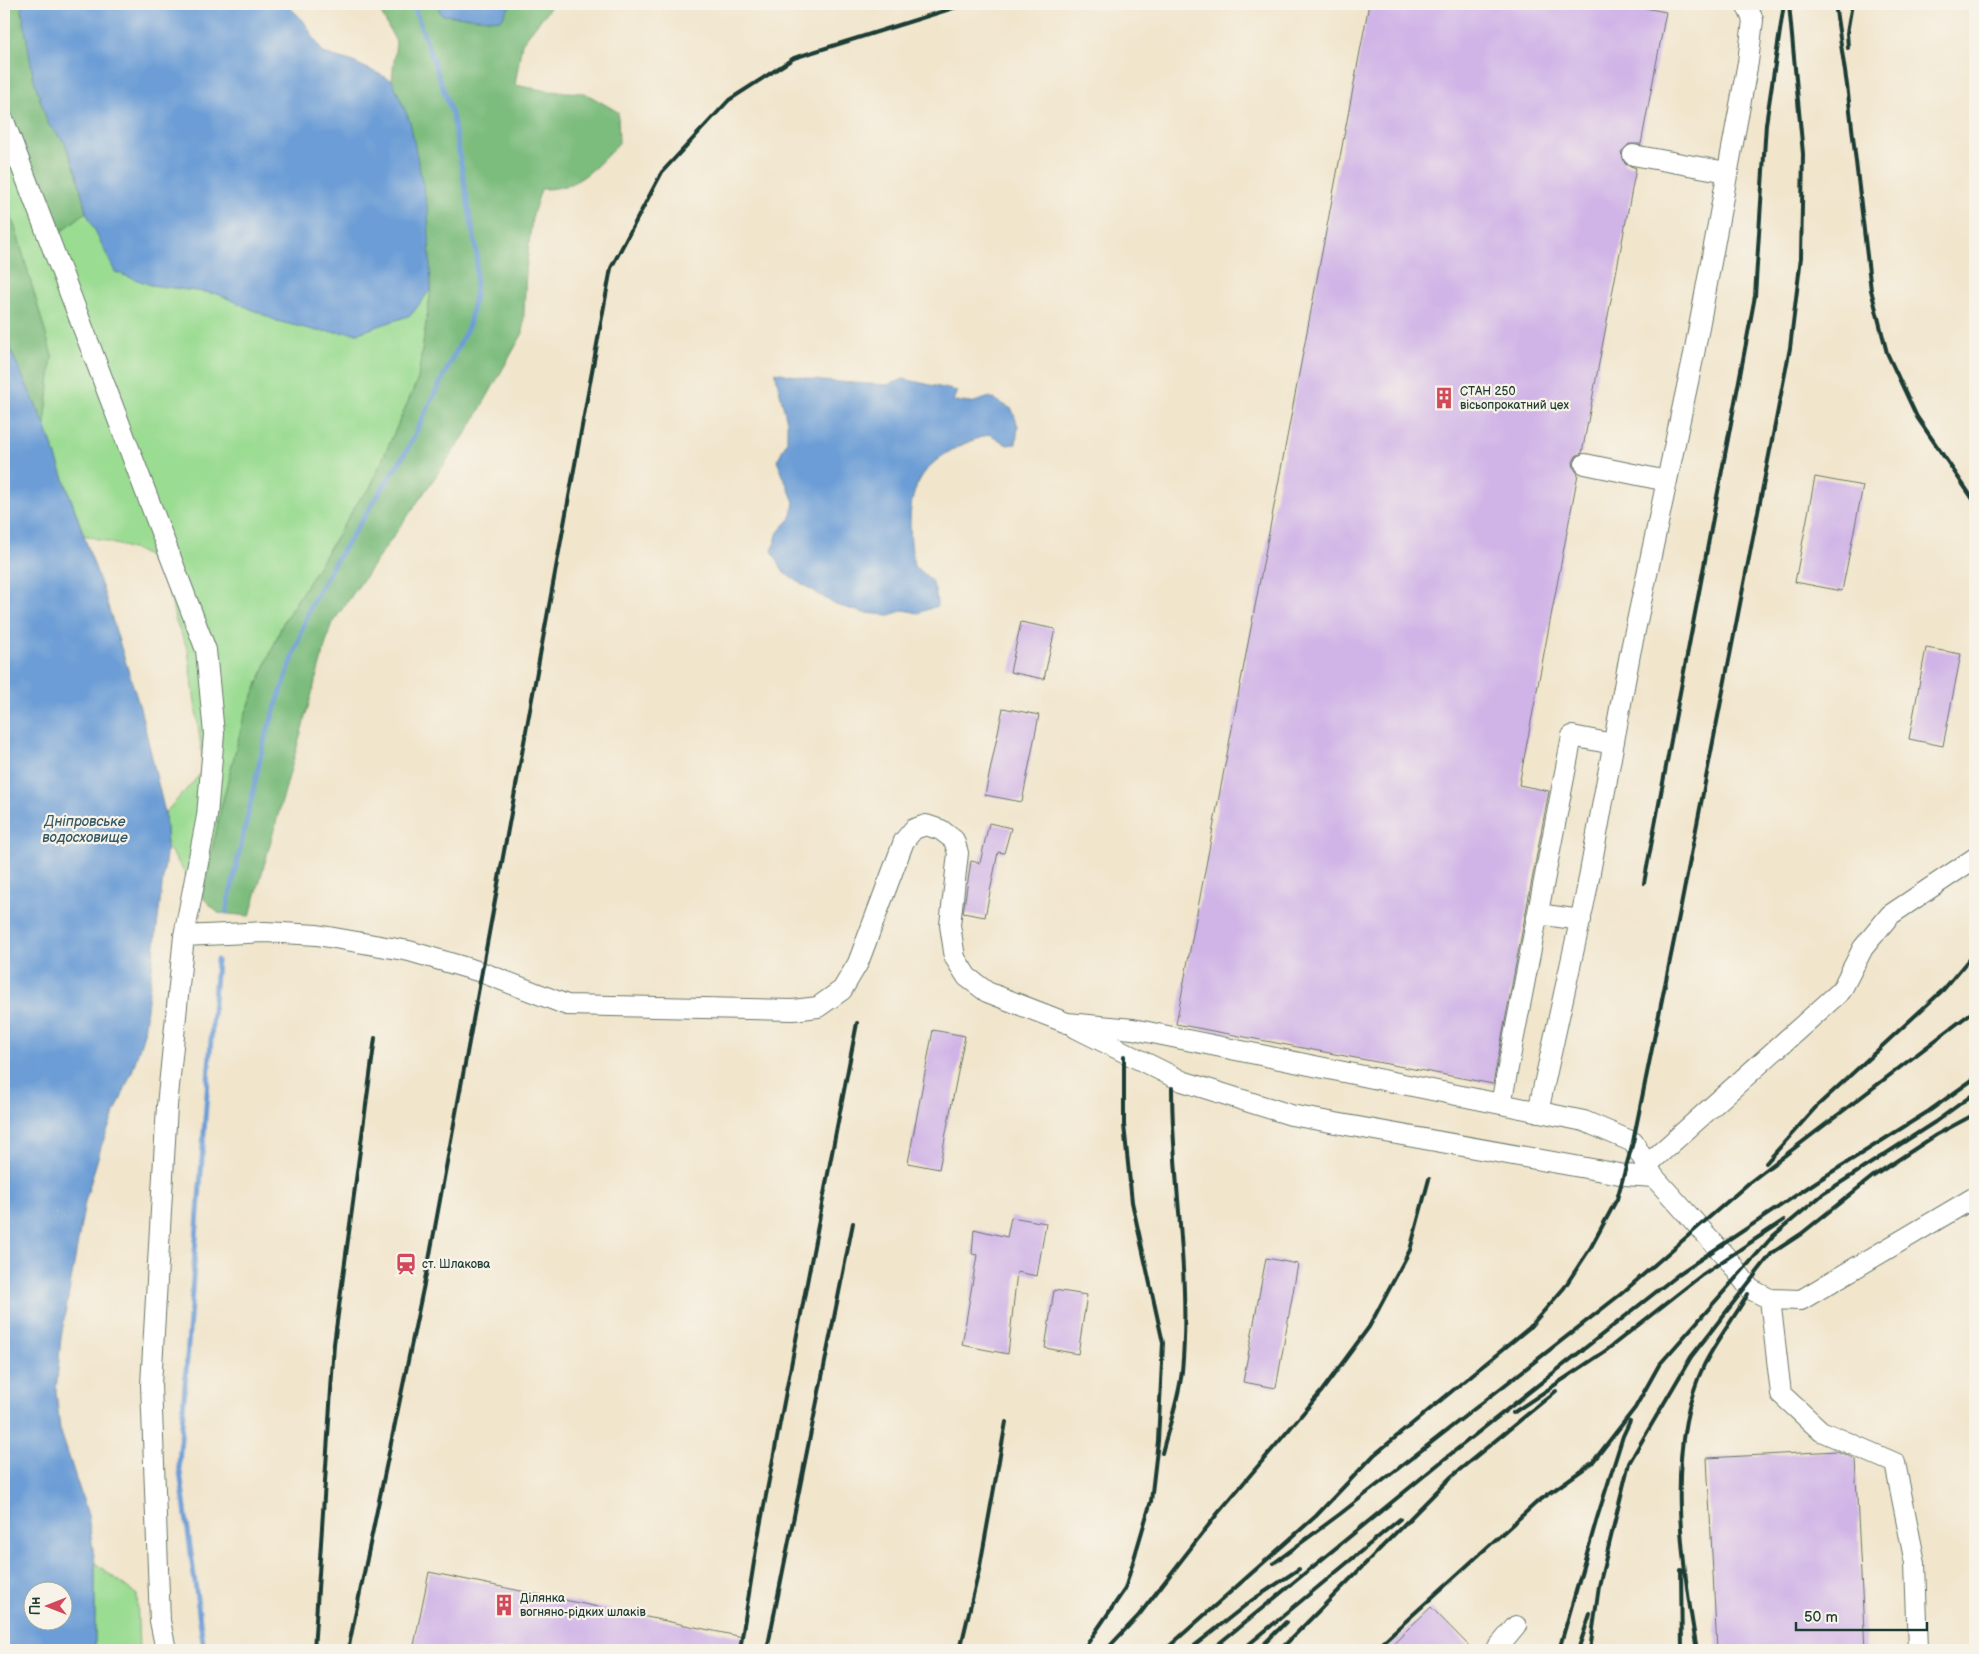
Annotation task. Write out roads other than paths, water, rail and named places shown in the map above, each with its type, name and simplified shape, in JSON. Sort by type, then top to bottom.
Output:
[{"type":"lane","points":[[1538,1112],[1581,920],[1630,654],[1694,354],[1748,62],[1753,20],[1746,4]]},
{"type":"lane","points":[[4,121],[206,650],[214,734],[207,816],[184,936],[168,1106],[151,1385],[160,1621],[166,1650]]},
{"type":"lane","points":[[1633,156],[1727,172]]},
{"type":"lane","points":[[1585,464],[1667,481]]},
{"type":"lane","points":[[1501,1104],[1572,736],[1613,744]]},
{"type":"lane","points":[[184,936],[265,932],[317,935],[409,951],[481,972],[567,1005],[794,1010],[818,1007],[842,990],[858,963],[904,841],[914,829],[926,825],[941,830],[954,840],[958,853],[950,925],[955,958],[967,977],[987,992],[1067,1023],[1182,1081],[1291,1115],[1625,1174],[1651,1171],[1841,991],[1864,948],[1890,915],[1975,858]]},
{"type":"lane","points":[[1538,914],[1581,920]]},
{"type":"lane","points":[[1067,1023],[1133,1029],[1584,1122],[1633,1142],[1651,1171],[1727,1258],[1750,1289],[1770,1299],[1801,1300],[1975,1197]]},
{"type":"lane","points":[[1770,1299],[1781,1394],[1821,1431],[1895,1463],[1915,1564],[1918,1650]]},
{"type":"lane","points":[[1496,1650],[1516,1626]]},
{"type":"water","points":[[21,4],[286,4],[303,20],[323,53],[351,61],[392,80],[410,122],[428,211],[431,289],[411,315],[358,333],[317,331],[277,321],[218,294],[151,285],[115,272],[86,212],[77,174],[65,143],[48,124],[33,76]]},
{"type":"water","points":[[436,4],[511,4],[501,20],[442,15]]},
{"type":"water","name":"Дніпровське водосховище","points":[[4,336],[45,425],[103,590],[141,711],[165,813],[167,846],[144,1033],[133,1069],[102,1144],[85,1202],[61,1338],[56,1391],[60,1429],[88,1515],[95,1563],[95,1650],[4,1650]]},
{"type":"water","points":[[775,372],[822,381],[887,385],[904,379],[957,391],[953,401],[971,403],[990,397],[1012,409],[1018,426],[1016,444],[1007,445],[990,434],[945,454],[930,466],[919,480],[913,497],[910,516],[914,566],[932,582],[936,592],[937,606],[918,613],[904,610],[890,615],[864,613],[836,605],[784,573],[772,551],[778,532],[791,518],[794,502],[777,461],[787,441],[787,422]]},
{"type":"waterway","points":[[226,912],[265,738],[310,607],[333,565],[407,450],[469,325],[475,295],[477,254],[452,114],[413,4]]},
{"type":"waterway","points":[[204,1650],[179,1464],[217,960]]},
{"type":"railway","points":[[348,1650],[429,1260],[611,268],[662,172],[729,100],[794,58],[966,4]]},
{"type":"railway","points":[[1644,883],[1755,296],[1766,124],[1784,4]]},
{"type":"railway","points":[[1165,1650],[1316,1516],[1374,1455],[1529,1328],[1564,1288],[1591,1247],[1617,1199],[1633,1142],[1679,916],[1790,348],[1801,257],[1803,154],[1789,4]]},
{"type":"railway","points":[[1835,4],[1847,85],[1871,290],[1887,353],[1917,417],[1975,502]]},
{"type":"railway","points":[[1848,48],[1847,33],[1852,4]]},
{"type":"railway","points":[[1766,1163],[1816,1107],[1944,989],[1975,952]]},
{"type":"railway","points":[[1274,1563],[1340,1514],[1621,1294],[1750,1182],[1975,1010]]},
{"type":"railway","points":[[740,1650],[758,1537],[857,1023]]},
{"type":"railway","points":[[314,1650],[334,1344],[375,1038]]},
{"type":"railway","points":[[1083,1650],[1125,1589],[1151,1501],[1158,1441],[1163,1343],[1132,1202],[1124,1125],[1124,1056]]},
{"type":"railway","points":[[1211,1650],[1452,1453],[1680,1273],[1816,1182],[1929,1111],[1975,1078]]},
{"type":"railway","points":[[1162,1453],[1181,1381],[1184,1335],[1183,1264],[1172,1088]]},
{"type":"railway","points":[[1823,1194],[1935,1122],[1975,1093]]},
{"type":"railway","points":[[1590,1650],[1599,1586],[1629,1463],[1691,1357],[1772,1253],[1801,1234],[1872,1177],[1936,1135],[1975,1114]]},
{"type":"railway","points":[[1106,1650],[1139,1615],[1218,1513],[1321,1392],[1369,1327],[1410,1250],[1429,1179]]},
{"type":"railway","points":[[1374,1650],[1536,1503],[1592,1463],[1635,1408],[1659,1365],[1773,1236],[1828,1190]]},
{"type":"railway","points":[[1513,1413],[1604,1352],[1702,1275],[1784,1220]]},
{"type":"railway","points":[[767,1650],[853,1223]]},
{"type":"railway","points":[[1697,1650],[1682,1543],[1680,1469],[1684,1432],[1692,1398],[1704,1365],[1748,1294]]},
{"type":"railway","points":[[1280,1650],[1452,1476],[1556,1391]]},
{"type":"railway","points":[[1559,1650],[1597,1518],[1623,1436],[1630,1421]]},
{"type":"railway","points":[[960,1650],[980,1566],[1006,1422]]},
{"type":"railway","points":[[1242,1650],[1400,1519]]},
{"type":"railway","points":[[1189,1650],[1251,1601],[1299,1569]]},
{"type":"railway","points":[[1681,1570],[1682,1650]]},
{"type":"railway","points":[[1578,1650],[1590,1614]]},
{"type":"railway","points":[[1258,1650],[1286,1622]]},
{"type":"place","name":"СТАН 250 вісьопрокатний цех","points":[[1444,398]]},
{"type":"place","name":"ст. Шлакова","points":[[406,1264]]},
{"type":"place","name":"Ділянка вогняно-рідких шлаків","points":[[504,1605]]}]
